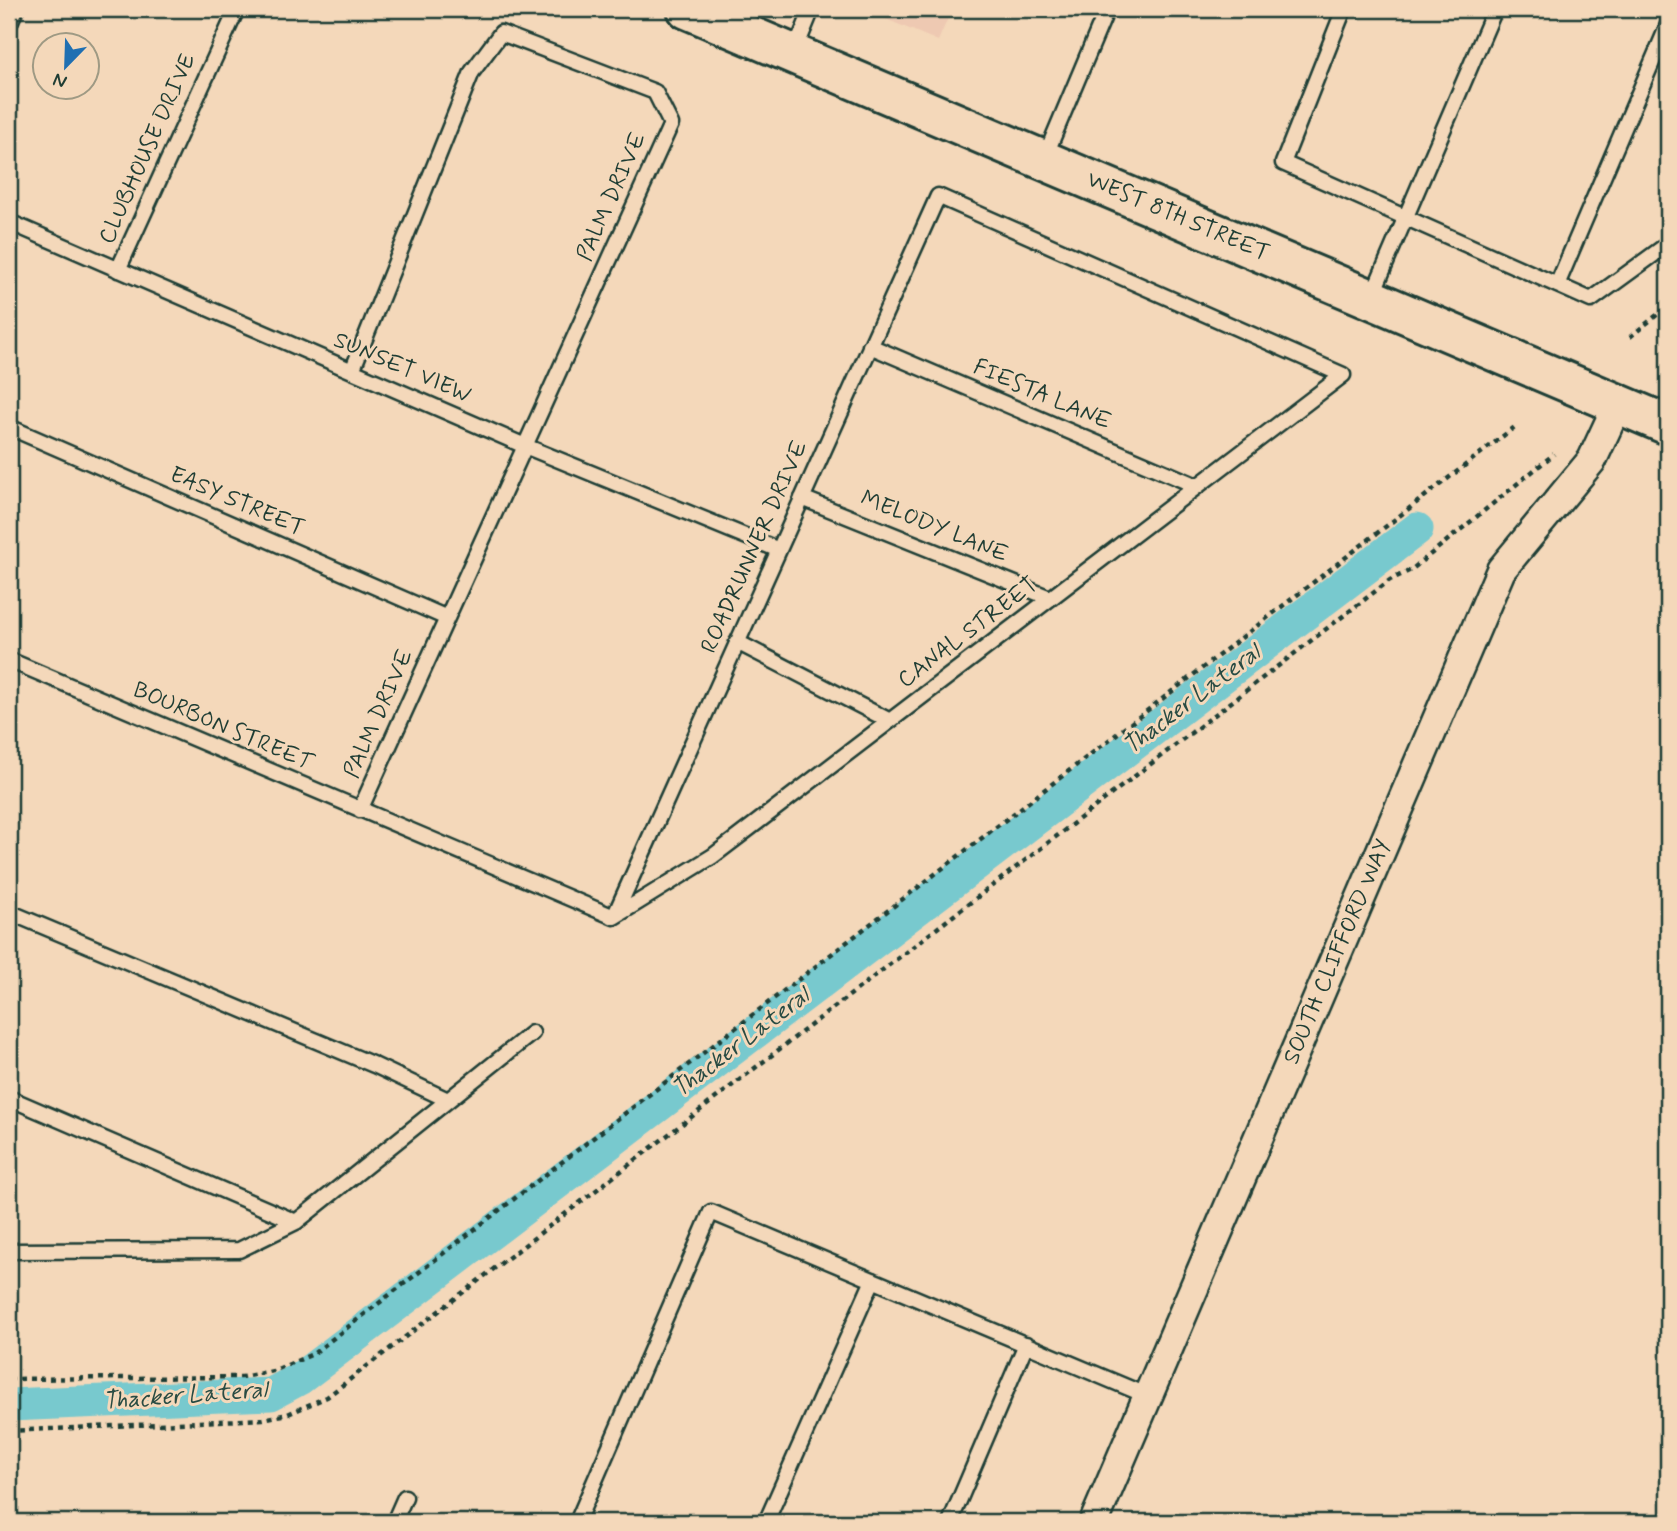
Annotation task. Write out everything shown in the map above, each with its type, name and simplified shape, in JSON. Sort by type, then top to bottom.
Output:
[{"type":"main road","name":"WEST 8TH STREET","points":[[687,9],[1668,425]]},
{"type":"street","name":"SOUTH CLIFFORD WAY","points":[[1094,1522],[1501,570],[1592,460],[1619,404]]},
{"type":"lane","points":[[9,24],[16,9]]},
{"type":"lane","name":"CLUBHOUSE DRIVE","points":[[118,270],[237,9]]},
{"type":"lane","points":[[793,54],[812,9]]},
{"type":"lane","points":[[1044,160],[1107,9]]},
{"type":"lane","points":[[1344,9],[1283,163],[1591,300],[1668,244]]},
{"type":"lane","points":[[1371,299],[1495,9]]},
{"type":"lane","points":[[1557,285],[1668,25]]},
{"type":"lane","name":"PALM DRIVE","points":[[352,371],[472,72],[501,33],[654,92],[671,124],[360,810]]},
{"type":"lane","name":"ROADRUNNER DRIVE","points":[[614,917],[938,196],[1343,375]]},
{"type":"lane","name":"SUNSET VIEW","points":[[9,222],[525,446],[779,550]]},
{"type":"lane","name":"FIESTA LANE","points":[[870,346],[1197,486]]},
{"type":"lane","name":"CANAL STREET","points":[[614,917],[713,856],[1343,375]]},
{"type":"lane","name":"EASY STREET","points":[[9,427],[447,618]]},
{"type":"lane","name":"MELODY LANE","points":[[802,498],[1050,598]]},
{"type":"lane","points":[[737,642],[890,721]]},
{"type":"lane","name":"BOURBON STREET","points":[[9,660],[614,917]]},
{"type":"lane","points":[[9,912],[373,1065],[448,1100]]},
{"type":"lane","points":[[9,1251],[239,1250],[296,1222],[532,1033]]},
{"type":"lane","points":[[9,1098],[296,1222]]},
{"type":"lane","points":[[577,1522],[711,1212],[1148,1396]]},
{"type":"lane","points":[[766,1522],[873,1280]]},
{"type":"lane","points":[[950,1522],[1026,1344]]},
{"type":"lane","points":[[394,1522],[405,1497]]},
{"type":"path","points":[[1630,337],[1668,306]]},
{"type":"path","points":[[9,1379],[242,1377],[273,1371],[313,1354],[1516,426]]},
{"type":"path","points":[[9,1431],[263,1419],[288,1414],[327,1397],[1379,588],[1411,570],[1554,454]]},
{"type":"shaded area","points":[[862,9],[952,9],[938,41]]},
{"type":"waterway","name":"Thacker Lateral","points":[[9,1405],[271,1394],[299,1379],[1417,529]]}]
